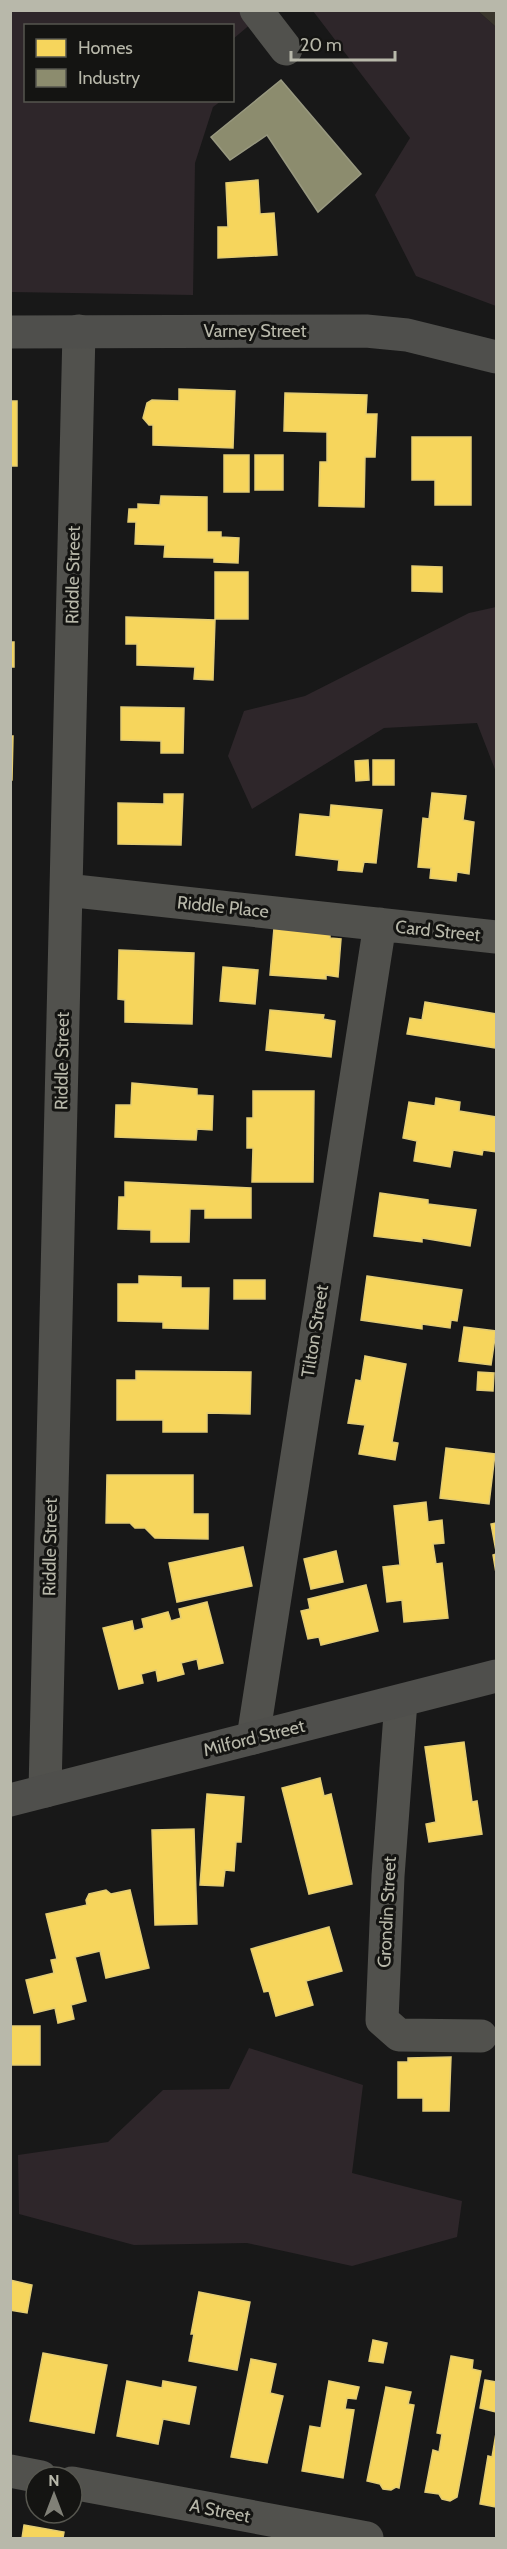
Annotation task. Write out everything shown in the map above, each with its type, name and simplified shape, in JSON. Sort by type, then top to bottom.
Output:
[{"type":"street","points":[[256,10],[286,49]]},
{"type":"street","name":"Riddle Street","points":[[45,1791],[79,331]]},
{"type":"street","name":"Varney Street","points":[[10,332],[366,331],[407,335],[496,357]]},
{"type":"street","name":"Riddle Place","points":[[66,890],[380,924]]},
{"type":"street","name":"Card Street","points":[[380,924],[496,937]]},
{"type":"street","name":"Tilton Street","points":[[253,1738],[380,924]]},
{"type":"street","name":"Milford Street","points":[[10,1800],[496,1676]]},
{"type":"street","name":"Grondin Street","points":[[401,1701],[388,1876],[382,2020],[399,2035],[481,2036]]},
{"type":"street","name":"A Street","points":[[84,2485],[368,2538]]},
{"type":"shaded area","points":[[10,11],[241,11],[252,23],[234,38],[234,24],[24,24],[24,102],[220,102],[213,107],[195,163],[193,295],[11,292]]},
{"type":"shaded area","points":[[313,11],[478,11],[496,27],[496,306],[416,276],[375,195],[410,138]]},
{"type":"shaded area","points":[[478,11],[496,11],[496,27]]},
{"type":"shaded area","points":[[496,607],[496,772],[477,723],[384,728],[252,809],[228,756],[244,711],[305,696],[469,613]]},
{"type":"shaded area","points":[[249,2048],[363,2085],[352,2173],[462,2201],[457,2237],[352,2266],[247,2243],[134,2245],[19,2214],[18,2155],[108,2142],[163,2090],[229,2089]]},
{"type":"building: Homes","points":[[258,180],[260,214],[274,213],[277,255],[218,258],[218,227],[228,227],[226,183]]},
{"type":"building: Homes","points":[[179,389],[235,391],[233,448],[153,445],[153,425],[149,425],[143,418],[147,403],[152,400],[179,401]]},
{"type":"building: Homes","points":[[285,393],[367,395],[366,414],[377,414],[375,457],[365,457],[364,507],[319,506],[320,462],[327,462],[327,432],[284,431]]},
{"type":"building: Homes","points":[[10,401],[17,401],[17,466],[10,466]]},
{"type":"building: Homes","points":[[412,437],[471,437],[471,505],[435,505],[435,480],[412,480]]},
{"type":"building: Homes","points":[[224,455],[249,455],[249,492],[224,492]]},
{"type":"building: Homes","points":[[255,455],[283,455],[283,490],[255,490]]},
{"type":"building: Homes","points":[[161,496],[207,497],[207,532],[221,532],[221,537],[239,538],[238,563],[214,562],[214,558],[164,557],[165,545],[135,544],[136,522],[128,522],[129,509],[138,509],[138,504],[160,505]]},
{"type":"building: Homes","points":[[412,566],[442,567],[442,592],[412,591]]},
{"type":"building: Homes","points":[[215,572],[248,572],[248,619],[215,619]]},
{"type":"building: Homes","points":[[126,617],[215,620],[213,680],[194,679],[195,667],[137,665],[137,644],[126,644]]},
{"type":"building: Homes","points":[[10,642],[14,642],[14,667],[10,667]]},
{"type":"building: Homes","points":[[121,707],[184,708],[183,753],[161,753],[161,741],[121,740]]},
{"type":"building: Homes","points":[[10,736],[13,736],[12,780],[10,780]]},
{"type":"building: Homes","points":[[368,760],[369,780],[356,781],[355,761]]},
{"type":"building: Homes","points":[[373,760],[394,760],[394,785],[373,785]]},
{"type":"building: Homes","points":[[432,793],[466,796],[463,820],[474,822],[469,874],[457,872],[456,881],[430,878],[431,868],[418,867],[423,818],[429,819]]},
{"type":"building: Homes","points":[[164,794],[183,794],[181,845],[118,844],[118,803],[164,804]]},
{"type":"building: Homes","points":[[331,805],[382,810],[376,863],[364,862],[362,872],[338,870],[339,860],[296,855],[300,814],[330,817]]},
{"type":"building: Homes","points":[[274,928],[330,933],[330,938],[341,939],[338,977],[326,975],[326,979],[270,975]]},
{"type":"building: Homes","points":[[119,950],[194,953],[192,1024],[125,1022],[125,1000],[118,999]]},
{"type":"building: Homes","points":[[223,967],[258,970],[255,1004],[220,1001]]},
{"type":"building: Homes","points":[[425,1002],[496,1014],[496,1048],[407,1034],[410,1018],[422,1020]]},
{"type":"building: Homes","points":[[270,1010],[324,1015],[323,1019],[335,1021],[331,1057],[266,1050]]},
{"type":"building: Homes","points":[[132,1083],[197,1089],[197,1095],[213,1096],[212,1130],[197,1129],[196,1140],[115,1137],[116,1105],[131,1105]]},
{"type":"building: Homes","points":[[253,1091],[314,1091],[313,1182],[252,1182],[253,1148],[247,1148],[247,1118],[253,1118]]},
{"type":"building: Homes","points":[[436,1098],[460,1102],[459,1111],[496,1117],[496,1152],[483,1150],[482,1155],[453,1150],[450,1167],[414,1161],[417,1141],[403,1138],[409,1102],[435,1106]]},
{"type":"building: Homes","points":[[125,1182],[251,1188],[251,1218],[205,1218],[205,1209],[190,1209],[189,1242],[151,1242],[151,1230],[118,1229],[119,1197],[125,1197]]},
{"type":"building: Homes","points":[[380,1193],[428,1200],[428,1204],[476,1210],[470,1246],[422,1238],[422,1242],[374,1236]]},
{"type":"building: Homes","points":[[139,1276],[181,1277],[181,1288],[209,1288],[208,1329],[163,1328],[163,1322],[118,1321],[118,1284],[139,1284]]},
{"type":"building: Homes","points":[[367,1276],[462,1290],[457,1321],[451,1320],[450,1328],[422,1324],[422,1329],[361,1320]]},
{"type":"building: Homes","points":[[234,1280],[265,1280],[265,1299],[234,1299]]},
{"type":"building: Homes","points":[[464,1327],[496,1331],[491,1365],[459,1361]]},
{"type":"building: Homes","points":[[365,1356],[406,1364],[392,1442],[398,1443],[395,1460],[359,1454],[365,1425],[348,1423],[356,1380],[361,1381]]},
{"type":"building: Homes","points":[[136,1371],[251,1372],[250,1414],[207,1413],[207,1432],[163,1432],[163,1420],[117,1420],[117,1380],[136,1380]]},
{"type":"building: Homes","points":[[478,1372],[494,1373],[493,1391],[477,1390]]},
{"type":"building: Homes","points":[[446,1448],[495,1454],[489,1504],[440,1498]]},
{"type":"building: Homes","points":[[107,1475],[193,1475],[193,1514],[208,1514],[208,1539],[155,1538],[145,1528],[135,1528],[130,1523],[106,1523]]},
{"type":"building: Homes","points":[[426,1502],[428,1522],[442,1520],[444,1543],[433,1544],[436,1564],[442,1563],[448,1618],[404,1622],[402,1600],[387,1602],[383,1567],[400,1565],[394,1506]]},
{"type":"building: Homes","points":[[496,1523],[496,1551],[491,1524]]},
{"type":"building: Homes","points":[[243,1547],[252,1586],[177,1602],[169,1563]]},
{"type":"building: Homes","points":[[336,1551],[343,1582],[311,1589],[304,1559]]},
{"type":"building: Homes","points":[[496,1554],[496,1573],[493,1555]]},
{"type":"building: Homes","points":[[366,1585],[378,1631],[321,1645],[319,1637],[308,1639],[301,1611],[310,1609],[308,1599]]},
{"type":"building: Homes","points":[[207,1602],[223,1663],[199,1669],[197,1659],[181,1663],[184,1674],[158,1681],[156,1670],[141,1674],[143,1683],[119,1689],[103,1628],[132,1621],[134,1631],[144,1628],[142,1619],[168,1612],[171,1621],[181,1618],[179,1609]]},
{"type":"building: Homes","points":[[464,1742],[472,1802],[477,1801],[482,1834],[429,1842],[426,1824],[436,1822],[425,1747]]},
{"type":"building: Homes","points":[[320,1778],[324,1796],[331,1794],[352,1884],[309,1894],[282,1788]]},
{"type":"building: Homes","points":[[207,1794],[244,1797],[241,1842],[236,1842],[234,1871],[225,1870],[223,1886],[200,1885]]},
{"type":"building: Homes","points":[[194,1829],[197,1924],[155,1925],[152,1830]]},
{"type":"building: Homes","points":[[106,1890],[111,1894],[130,1890],[149,1968],[106,1978],[100,1951],[75,1957],[86,2001],[71,2005],[74,2019],[58,2023],[55,2008],[34,2013],[26,1980],[54,1973],[51,1960],[57,1959],[46,1914],[87,1905],[86,1900],[89,1894]]},
{"type":"building: Homes","points":[[329,1927],[342,1971],[306,1981],[313,2005],[276,2016],[269,1991],[264,1992],[251,1949]]},
{"type":"building: Homes","points":[[10,2026],[40,2026],[40,2065],[10,2065]]},
{"type":"building: Homes","points":[[451,2057],[449,2111],[423,2111],[423,2098],[398,2098],[398,2062],[408,2062],[408,2058]]},
{"type":"building: Homes","points":[[10,2280],[32,2285],[27,2313],[10,2310]]},
{"type":"building: Homes","points":[[199,2292],[250,2302],[237,2370],[189,2361],[194,2334],[191,2334]]},
{"type":"building: Homes","points":[[373,2340],[387,2343],[383,2363],[369,2361]]},
{"type":"building: Homes","points":[[43,2353],[107,2365],[94,2433],[30,2421]]},
{"type":"building: Homes","points":[[451,2356],[473,2360],[472,2369],[481,2371],[457,2497],[450,2501],[442,2499],[439,2494],[425,2492],[433,2450],[439,2452],[442,2434],[437,2433]]},
{"type":"building: Homes","points":[[251,2359],[276,2364],[270,2393],[283,2396],[267,2463],[231,2457]]},
{"type":"building: Homes","points":[[485,2380],[496,2382],[496,2412],[480,2408]]},
{"type":"building: Homes","points":[[127,2381],[162,2388],[163,2381],[196,2387],[189,2424],[163,2419],[158,2444],[117,2436]]},
{"type":"building: Homes","points":[[329,2381],[359,2387],[356,2399],[347,2398],[345,2409],[354,2410],[343,2478],[302,2471],[310,2426],[321,2428]]},
{"type":"building: Homes","points":[[386,2387],[411,2392],[408,2404],[414,2405],[399,2488],[391,2490],[383,2489],[380,2484],[367,2481]]},
{"type":"building: Homes","points":[[496,2433],[496,2507],[480,2504],[488,2456],[492,2457]]},
{"type":"building: Homes","points":[[24,2525],[64,2532],[63,2538],[22,2538]]},
{"type":"building: Industry","points":[[281,80],[361,174],[318,212],[267,135],[230,160],[211,137]]}]
